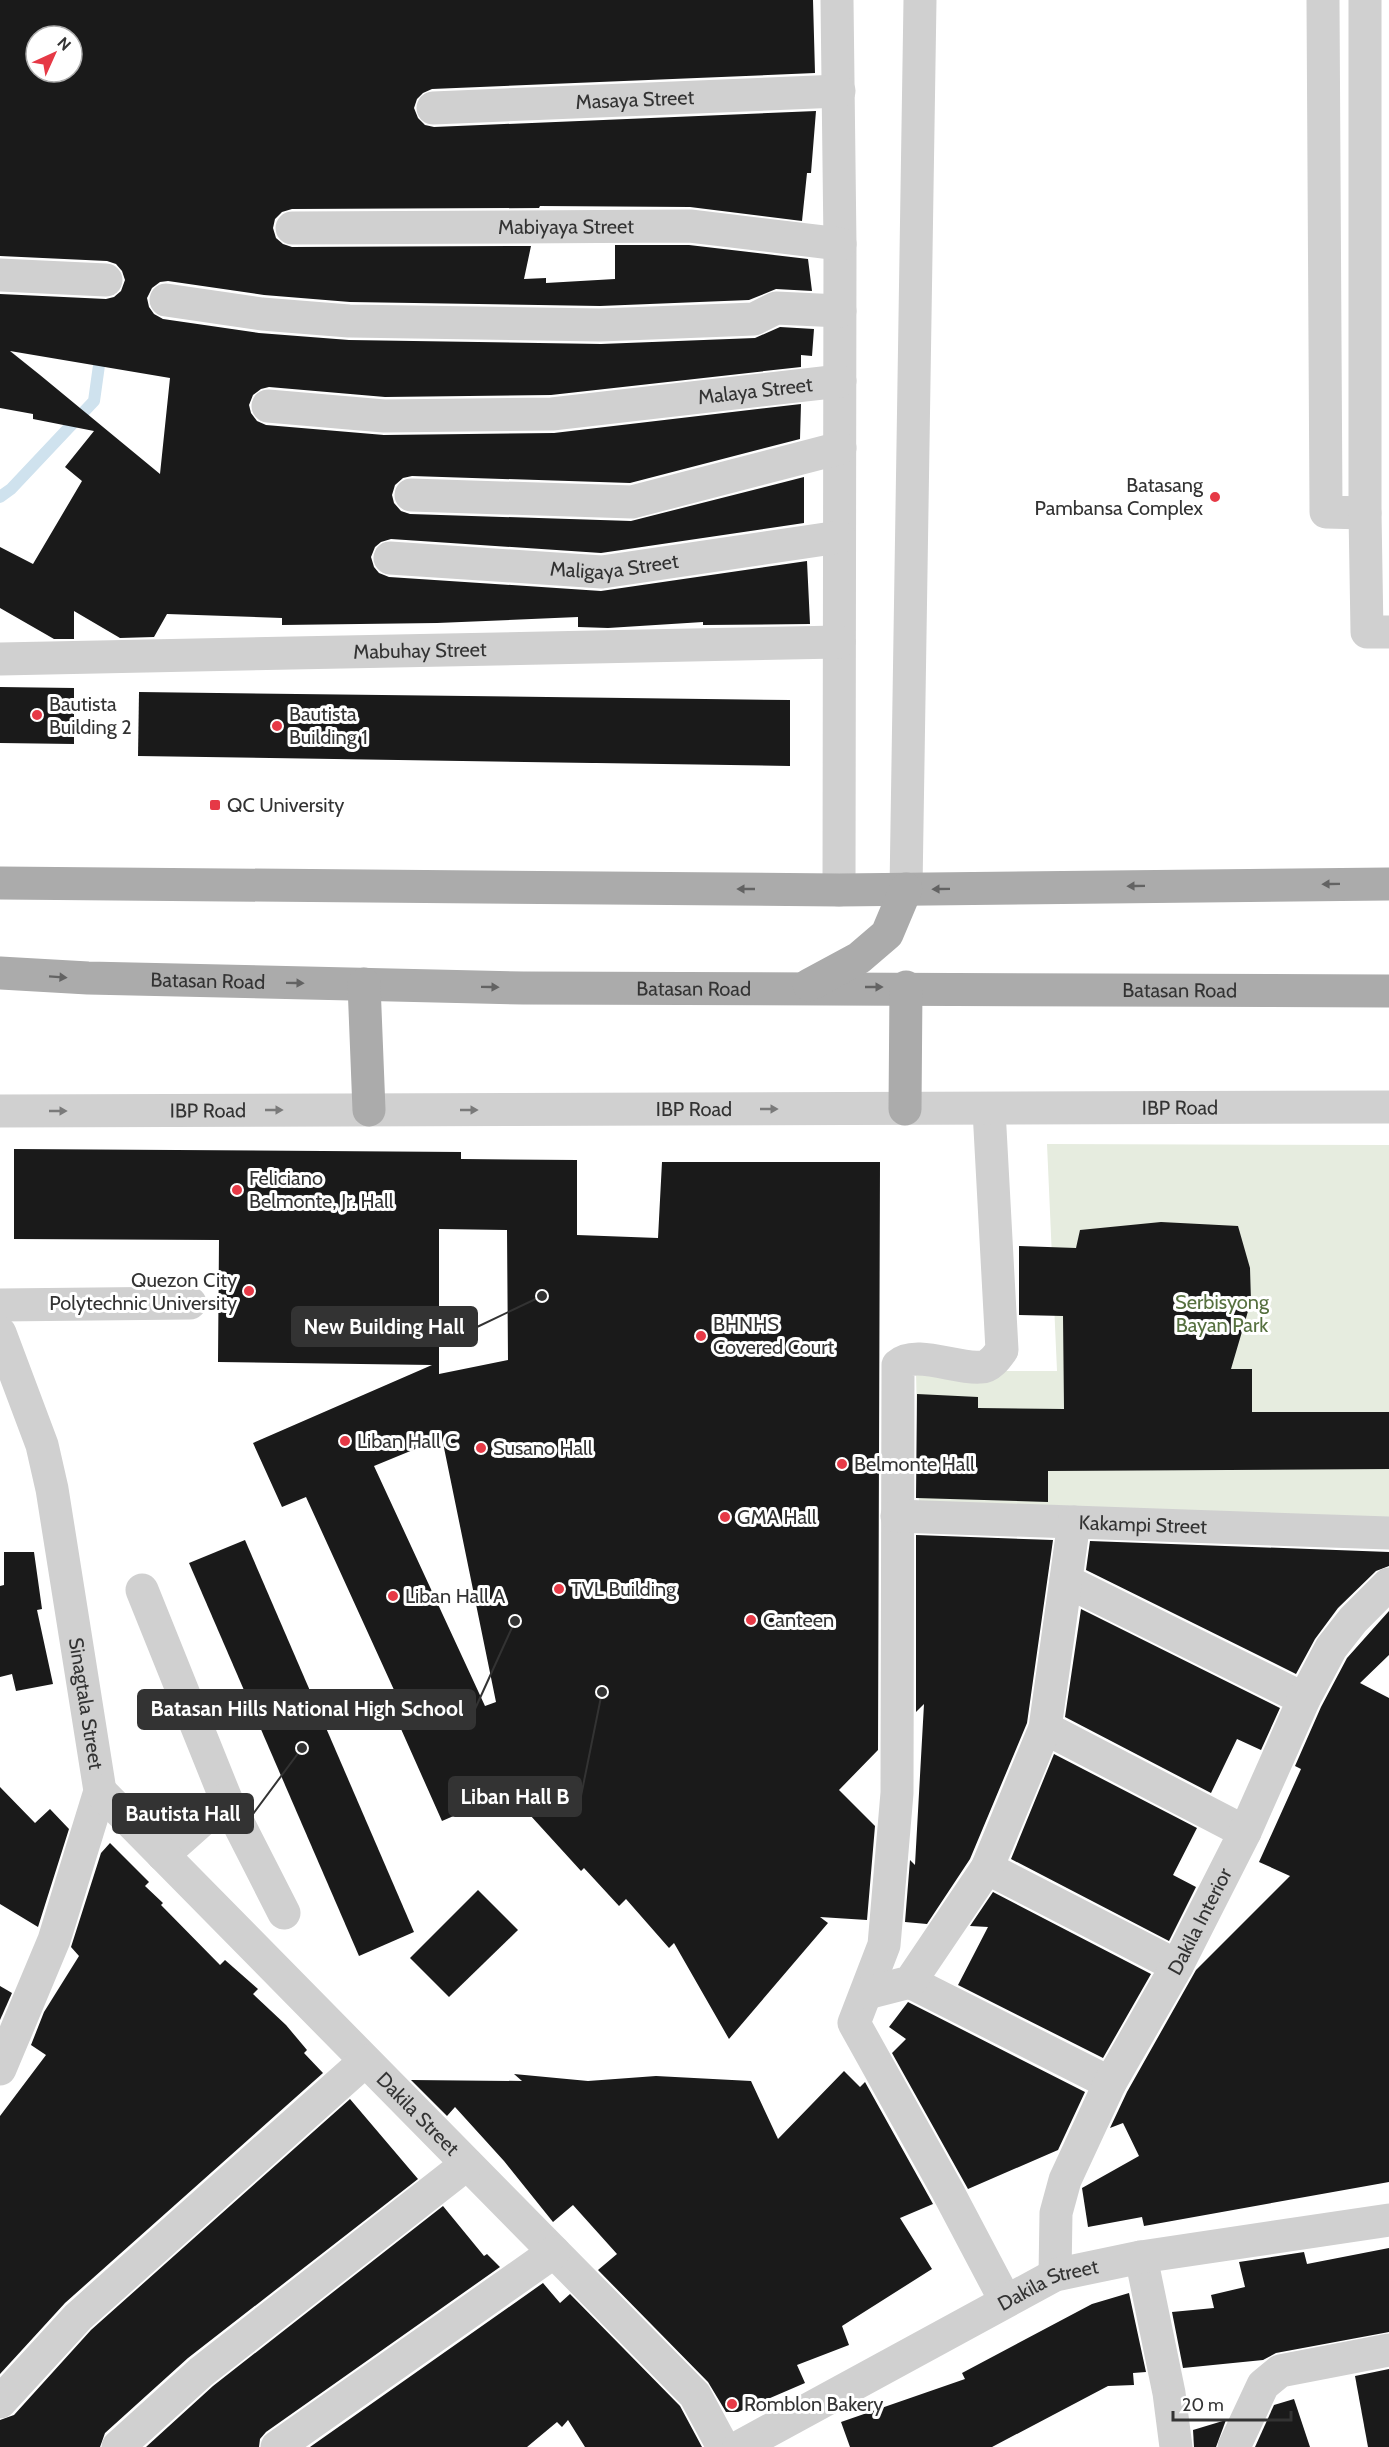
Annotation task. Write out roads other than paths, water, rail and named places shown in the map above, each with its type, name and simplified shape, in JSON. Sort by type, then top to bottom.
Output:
[{"type":"main road","points":[[0,883],[839,890],[1389,884]]},
{"type":"main road","points":[[805,987],[859,958],[886,934],[906,889]]},
{"type":"main road","name":"Batasan Road","points":[[0,973],[88,978],[523,988],[906,987],[1389,991]]},
{"type":"main road","points":[[364,984],[369,1110]]},
{"type":"main road","points":[[905,1109],[906,987]]},
{"type":"street","points":[[837,0],[840,244],[839,890]]},
{"type":"street","points":[[906,889],[920,0]]},
{"type":"street","points":[[1323,0],[1326,512],[1365,513]]},
{"type":"street","points":[[1365,0],[1377,182],[1365,513],[1367,632],[1389,632]]},
{"type":"street","name":"Masaya Street","points":[[433,108],[839,90]]},
{"type":"street","name":"Mabiyaya Street","points":[[292,228],[690,226],[840,244]]},
{"type":"street","points":[[0,275],[106,280]]},
{"type":"street","points":[[166,300],[262,314],[349,321],[600,325],[754,319],[776,308],[840,311]]},
{"type":"street","name":"Malaya Street","points":[[268,406],[384,416],[585,411],[840,381]]},
{"type":"street","points":[[411,495],[632,502],[840,448]]},
{"type":"street","name":"Maligaya Street","points":[[390,558],[602,572],[839,537]]},
{"type":"street","name":"Mabuhay Street","points":[[0,659],[839,642]]},
{"type":"street","name":"IBP Road","points":[[0,1111],[989,1110],[1389,1107]]},
{"type":"street","points":[[989,1110],[1002,1350],[994,1361],[982,1368],[911,1359],[898,1365],[897,1793],[884,1945],[854,2023],[1005,2300]]},
{"type":"street","points":[[0,1305],[190,1304]]},
{"type":"street","name":"Sinagtala Street","points":[[0,1333],[45,1456],[100,1791],[54,1940],[0,2069]]},
{"type":"street","name":"Kakampi Street","points":[[897,1516],[1389,1533]]},
{"type":"street","points":[[910,1982],[987,1869],[1045,1728],[1074,1522]]},
{"type":"street","points":[[1066,1581],[1304,1699]]},
{"type":"street","name":"Dakila Interior","points":[[1055,2275],[1056,2213],[1065,2180],[1110,2083],[1177,1966],[1245,1832],[1304,1699],[1331,1648],[1353,1620],[1389,1584]]},
{"type":"street","points":[[142,1590],[226,1799],[284,1913]]},
{"type":"street","points":[[1045,1728],[1245,1832]]},
{"type":"street","name":"Dakila Street","points":[[100,1791],[695,2395],[723,2447]]},
{"type":"street","points":[[163,1855],[226,1799]]},
{"type":"street","points":[[987,1869],[1177,1966]]},
{"type":"street","points":[[867,1993],[910,1982],[1110,2083]]},
{"type":"street","points":[[0,2402],[78,2317],[365,2061]]},
{"type":"street","points":[[118,2447],[201,2372],[467,2164]]},
{"type":"street","name":"Dakila Street","points":[[739,2447],[1005,2300],[1055,2275],[1141,2257],[1389,2220]]},
{"type":"street","points":[[277,2447],[554,2252]]},
{"type":"street","points":[[1141,2257],[1169,2393],[1176,2447]]},
{"type":"street","points":[[1234,2447],[1263,2385],[1280,2371],[1389,2350]]},
{"type":"waterway","points":[[0,497],[11,489],[94,401],[101,351]]},
{"type":"place","name":"Batasang Pambansa Complex","points":[[1215,497]]},
{"type":"place","name":"Bautista Building 2","points":[[37,715]]},
{"type":"place","name":"Bautista Building 1","points":[[277,726]]},
{"type":"place","name":"QC University","points":[[215,805]]},
{"type":"place","name":"Feliciano Belmonte, Jr. Hall","points":[[237,1190]]},
{"type":"place","name":"Quezon City Polytechnic University","points":[[249,1291]]},
{"type":"place","name":"New Building Hall","points":[[542,1296]]},
{"type":"place","name":"BHNHS Covered Court","points":[[701,1336]]},
{"type":"place","name":"Liban Hall C","points":[[345,1441]]},
{"type":"place","name":"Susano Hall","points":[[481,1448]]},
{"type":"place","name":"Belmonte Hall","points":[[842,1464]]},
{"type":"place","name":"GMA Hall","points":[[725,1517]]},
{"type":"place","name":"TVL Building","points":[[559,1589]]},
{"type":"place","name":"Liban Hall A","points":[[393,1596]]},
{"type":"place","name":"Canteen","points":[[751,1620]]},
{"type":"place","name":"Batasan Hills National High School","points":[[515,1621]]},
{"type":"place","name":"Liban Hall B","points":[[602,1692]]},
{"type":"place","name":"Bautista Hall","points":[[302,1748]]},
{"type":"place","name":"Romblon Bakery","points":[[732,2404]]},
{"type":"park label","name":"Serbisyong Bayan Park","points":[[1222,1314]]}]
